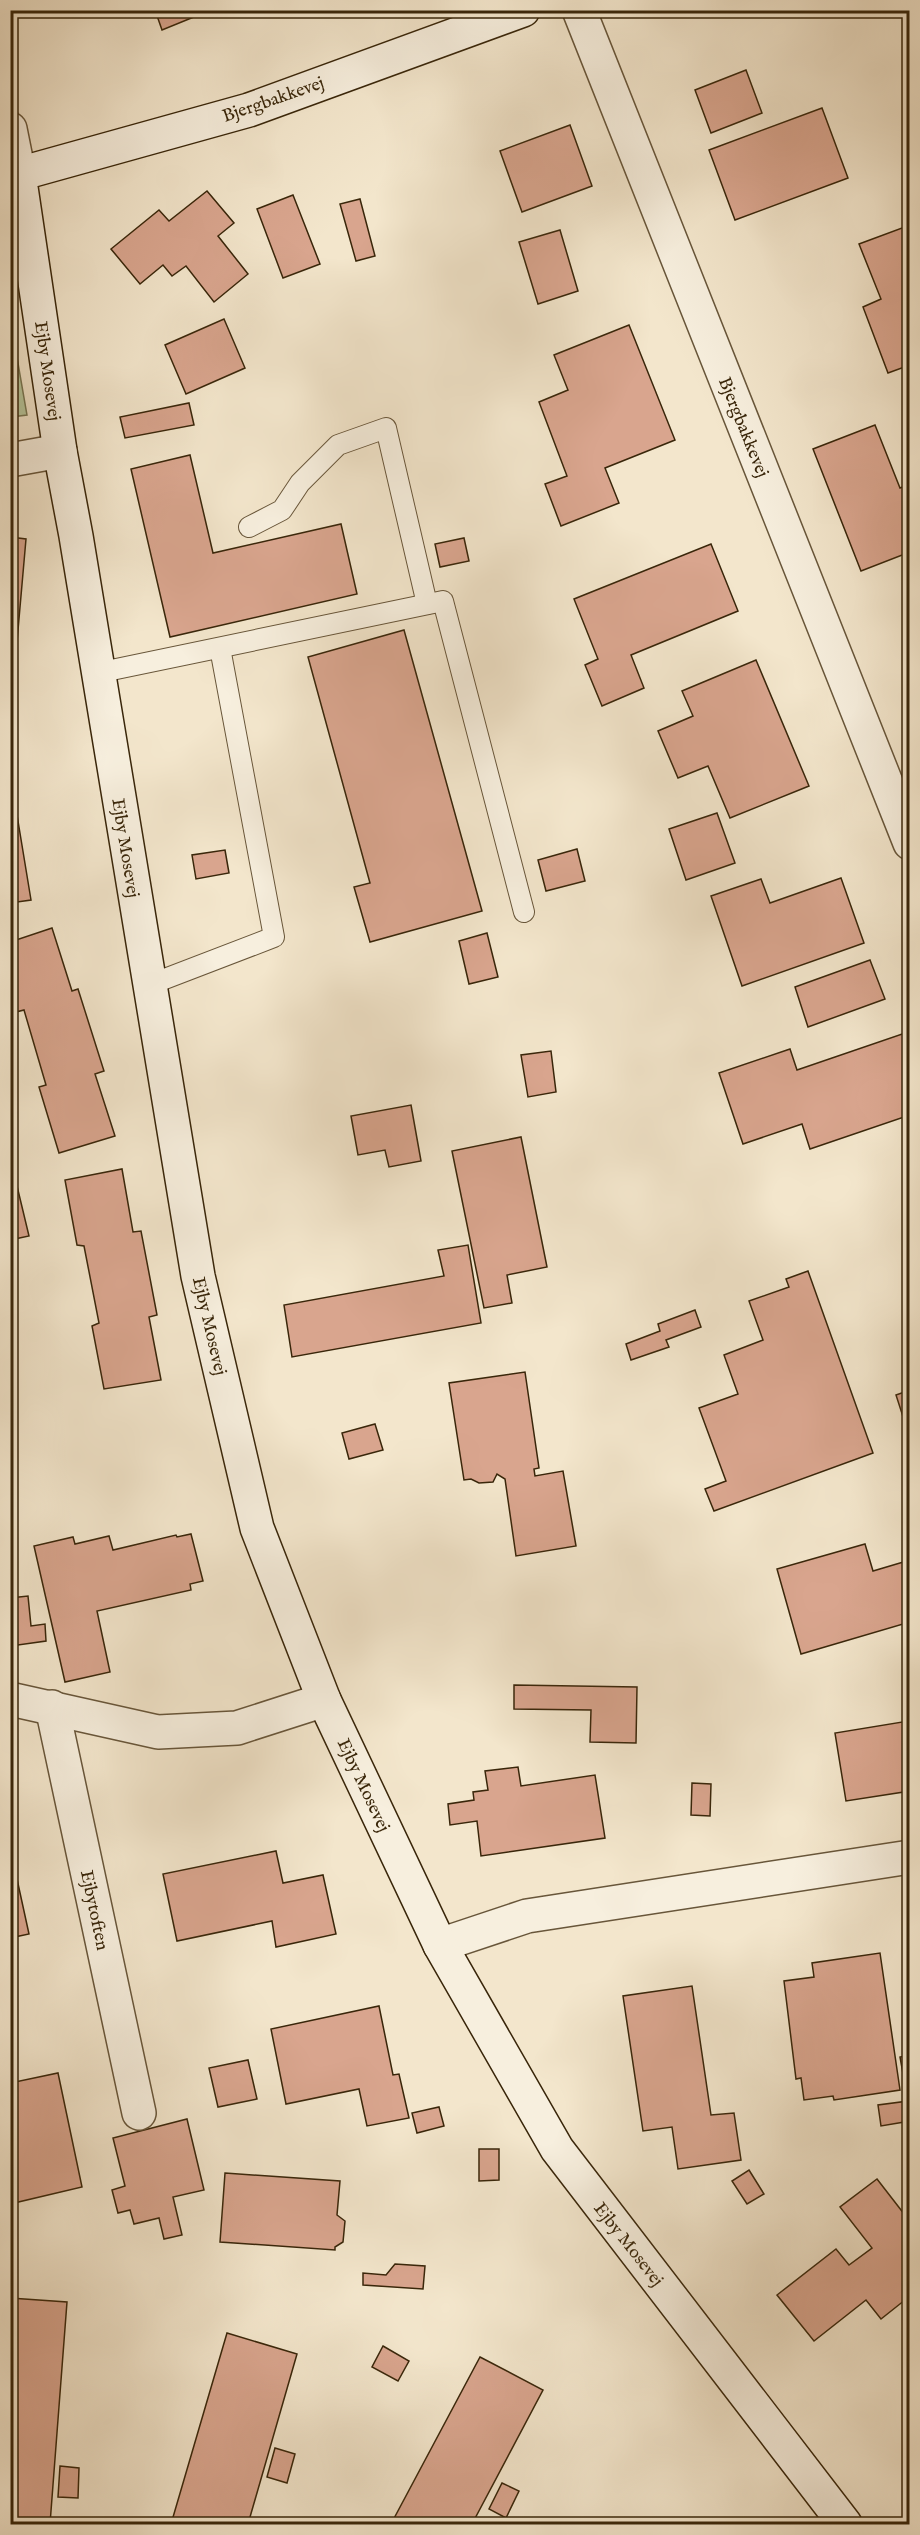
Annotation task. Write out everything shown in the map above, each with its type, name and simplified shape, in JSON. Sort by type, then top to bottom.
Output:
[{"type":"street","name":"Bjergbakkevej","points":[[19,174],[249,110],[523,10]]},
{"type":"street","name":"Bjergbakkevej","points":[[579,10],[909,843]]},
{"type":"street","name":"Ejby Mosevej","points":[[10,129],[19,174],[60,451],[198,1276],[257,1527],[324,1700],[440,1945],[557,2149],[845,2524]]},
{"type":"street","points":[[10,460],[60,451]]},
{"type":"street","points":[[10,1699],[158,1732],[237,1728],[324,1700]]},
{"type":"street","name":"Ejbytoften","points":[[52,1707],[139,2114]]},
{"type":"street","points":[[440,1945],[526,1916],[909,1857]]},
{"type":"lane","points":[[249,526],[282,510],[300,483],[338,445],[386,428],[524,912]]},
{"type":"lane","points":[[97,674],[435,602]]},
{"type":"lane","points":[[149,985],[274,937],[220,648]]},
{"type":"green space","points":[[11,323],[27,415],[10,417]]},
{"type":"building","points":[[155,10],[211,10],[162,30]]},
{"type":"building","points":[[746,70],[762,113],[711,133],[695,90]]},
{"type":"building","points":[[822,108],[848,178],[735,220],[709,150]]},
{"type":"building","points":[[570,125],[592,186],[522,212],[500,151]]},
{"type":"building","points":[[207,191],[234,223],[218,236],[248,274],[214,302],[186,266],[172,276],[163,265],[140,284],[111,249],[159,210],[169,221]]},
{"type":"building","points":[[293,195],[320,264],[283,278],[257,209]]},
{"type":"building","points":[[360,199],[375,256],[356,261],[340,204]]},
{"type":"building","points":[[910,225],[910,365],[888,373],[863,307],[881,299],[859,244]]},
{"type":"building","points":[[560,230],[578,291],[538,304],[519,242]]},
{"type":"building","points":[[224,319],[245,368],[186,394],[165,345]]},
{"type":"building","points":[[629,325],[675,440],[605,468],[619,503],[561,526],[545,484],[567,476],[539,402],[568,390],[554,355]]},
{"type":"building","points":[[189,403],[194,425],[125,438],[120,417]]},
{"type":"building","points":[[875,425],[900,488],[910,484],[910,552],[861,571],[813,449]]},
{"type":"building","points":[[190,455],[213,553],[341,524],[357,594],[170,637],[131,469]]},
{"type":"building","points":[[10,537],[26,539],[10,721]]},
{"type":"building","points":[[464,538],[469,561],[440,567],[435,544]]},
{"type":"building","points":[[711,544],[738,611],[631,655],[644,688],[602,706],[585,665],[598,659],[574,599]]},
{"type":"building","points":[[404,630],[482,911],[370,942],[354,887],[370,883],[308,657]]},
{"type":"building","points":[[756,660],[809,786],[730,818],[708,766],[678,778],[658,731],[693,716],[682,691]]},
{"type":"building","points":[[717,813],[735,863],[686,880],[669,829]]},
{"type":"building","points":[[17,815],[31,900],[10,903],[10,816]]},
{"type":"building","points":[[577,849],[585,881],[546,891],[538,860]]},
{"type":"building","points":[[225,850],[229,873],[196,879],[192,855]]},
{"type":"building","points":[[841,878],[864,943],[742,986],[711,896],[761,879],[770,903]]},
{"type":"building","points":[[52,928],[72,991],[78,989],[104,1071],[95,1074],[115,1136],[59,1153],[39,1087],[46,1085],[24,1010],[16,1012],[10,995],[10,942]]},
{"type":"building","points":[[487,933],[498,977],[469,984],[459,941]]},
{"type":"building","points":[[870,960],[885,999],[808,1027],[795,987]]},
{"type":"building","points":[[908,1032],[910,1115],[810,1149],[802,1124],[743,1144],[719,1073],[790,1049],[797,1070]]},
{"type":"building","points":[[551,1051],[556,1092],[528,1097],[521,1055]]},
{"type":"building","points":[[411,1105],[421,1161],[389,1167],[385,1150],[358,1155],[351,1116]]},
{"type":"building","points":[[521,1137],[547,1267],[507,1275],[512,1303],[484,1308],[452,1151]]},
{"type":"building","points":[[122,1169],[133,1232],[141,1231],[157,1315],[149,1317],[161,1380],[104,1389],[92,1326],[99,1323],[84,1246],[77,1245],[65,1180]]},
{"type":"building","points":[[17,1186],[29,1236],[10,1240],[10,1187]]},
{"type":"building","points":[[468,1245],[481,1323],[292,1357],[284,1305],[444,1276],[438,1250]]},
{"type":"building","points":[[808,1271],[873,1453],[714,1511],[705,1489],[726,1481],[699,1408],[738,1394],[724,1355],[763,1340],[749,1301],[789,1287],[786,1279]]},
{"type":"building","points":[[695,1310],[701,1327],[666,1340],[669,1347],[631,1360],[626,1344],[660,1331],[658,1324]]},
{"type":"building","points":[[525,1372],[539,1468],[534,1469],[535,1476],[563,1471],[576,1546],[516,1556],[505,1479],[497,1474],[493,1482],[479,1483],[471,1479],[464,1480],[449,1383]]},
{"type":"building","points":[[910,1390],[910,1446],[903,1428],[906,1426],[896,1395]]},
{"type":"building","points":[[375,1424],[383,1450],[349,1459],[342,1433]]},
{"type":"building","points":[[191,1534],[203,1581],[190,1584],[191,1590],[97,1611],[110,1672],[65,1682],[34,1546],[73,1537],[75,1544],[109,1536],[113,1550],[176,1535],[177,1537]]},
{"type":"building","points":[[865,1544],[873,1571],[910,1560],[910,1622],[801,1654],[777,1569]]},
{"type":"building","points":[[28,1596],[31,1626],[45,1624],[46,1641],[11,1646],[10,1598]]},
{"type":"building","points":[[514,1685],[637,1687],[636,1743],[590,1742],[591,1710],[514,1709]]},
{"type":"building","points":[[910,1692],[910,1791],[846,1801],[835,1733],[909,1721],[905,1693]]},
{"type":"building","points":[[518,1767],[521,1786],[595,1775],[605,1838],[481,1856],[477,1821],[450,1825],[448,1804],[474,1800],[473,1792],[488,1790],[485,1771]]},
{"type":"building","points":[[692,1783],[711,1784],[710,1816],[691,1815]]},
{"type":"building","points":[[10,1847],[29,1934],[10,1938]]},
{"type":"building","points":[[276,1851],[283,1883],[323,1875],[336,1934],[276,1947],[272,1921],[177,1941],[163,1874]]},
{"type":"building","points":[[880,1953],[900,2090],[834,2100],[833,2096],[804,2100],[801,2078],[796,2079],[784,1981],[814,1977],[812,1963]]},
{"type":"building","points":[[692,1986],[711,2115],[734,2113],[741,2160],[678,2169],[672,2127],[643,2131],[623,1996]]},
{"type":"building","points":[[379,2006],[393,2075],[399,2074],[409,2118],[367,2126],[359,2089],[286,2104],[271,2029]]},
{"type":"building","points":[[910,2055],[910,2121],[881,2126],[878,2105],[908,2101],[900,2057]]},
{"type":"building","points":[[248,2060],[257,2099],[218,2107],[209,2068]]},
{"type":"building","points":[[58,2073],[82,2187],[14,2203],[10,2185],[10,2083]]},
{"type":"building","points":[[439,2107],[444,2126],[417,2133],[412,2113]]},
{"type":"building","points":[[187,2119],[204,2190],[173,2197],[182,2235],[164,2239],[159,2218],[134,2224],[130,2210],[118,2213],[112,2190],[125,2186],[113,2138]]},
{"type":"building","points":[[479,2149],[499,2149],[499,2180],[479,2181]]},
{"type":"building","points":[[749,2170],[764,2194],[747,2204],[732,2181]]},
{"type":"building","points":[[225,2173],[340,2181],[337,2215],[345,2221],[343,2242],[335,2247],[335,2250],[220,2242]]},
{"type":"building","points":[[877,2179],[908,2219],[910,2218],[910,2296],[881,2319],[866,2300],[814,2341],[777,2295],[836,2249],[849,2265],[872,2248],[840,2207]]},
{"type":"building","points":[[395,2264],[425,2266],[423,2289],[363,2285],[363,2273],[386,2275]]},
{"type":"building","points":[[10,2298],[67,2302],[50,2524],[10,2524]]},
{"type":"building","points":[[227,2333],[297,2354],[248,2524],[171,2524]]},
{"type":"building","points":[[383,2346],[409,2361],[398,2381],[372,2367]]},
{"type":"building","points":[[480,2357],[543,2390],[472,2524],[391,2524]]},
{"type":"building","points":[[275,2448],[295,2454],[287,2483],[267,2477]]},
{"type":"building","points":[[60,2466],[79,2468],[78,2498],[58,2497]]},
{"type":"building","points":[[502,2483],[519,2491],[506,2518],[489,2509]]}]
